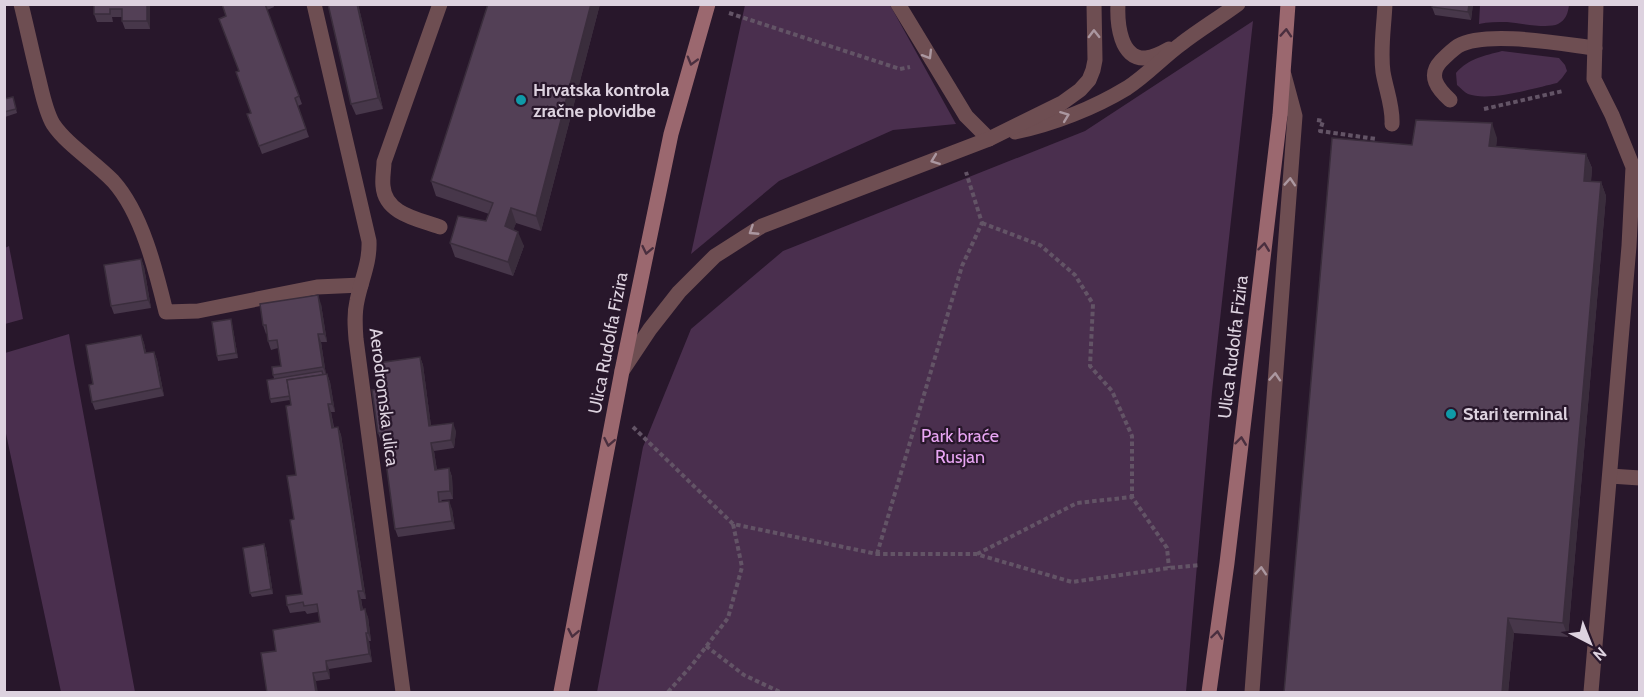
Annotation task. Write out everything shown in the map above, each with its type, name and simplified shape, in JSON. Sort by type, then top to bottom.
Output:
[{"type":"street","points":[[21,4],[45,105],[53,124],[66,140],[103,171],[124,196],[151,255],[166,312],[198,311],[317,287],[361,285]]},
{"type":"street","name":"Aerodromska ulica","points":[[314,4],[369,241],[370,253],[355,318],[356,339],[403,693]]},
{"type":"street","points":[[440,4],[384,162],[383,187],[388,201],[399,213],[440,227]]},
{"type":"street","points":[[898,4],[966,116],[989,139]]},
{"type":"street","points":[[622,371],[650,329],[679,292],[715,256],[762,226],[989,139],[1062,103],[1080,90],[1089,80],[1095,60],[1094,4]]},
{"type":"street","points":[[1118,4],[1117,13],[1122,39],[1127,50],[1136,57],[1155,56],[1179,45]]},
{"type":"street","points":[[989,139],[1035,128],[1097,104],[1127,88],[1147,74],[1179,45],[1238,4]]},
{"type":"street","name":"Ulica Rudolfa Fizira","points":[[1209,693],[1227,563],[1284,73],[1288,4]]},
{"type":"street","points":[[1385,4],[1382,51],[1386,87],[1393,112],[1392,124]]},
{"type":"street","points":[[1592,693],[1629,246],[1633,166],[1612,115],[1593,79],[1596,4]]},
{"type":"street","name":"Ulica Rudolfa Fizira","points":[[561,693],[622,371],[671,134],[708,5]]},
{"type":"street","points":[[1450,100],[1440,91],[1435,80],[1437,66],[1458,46],[1495,37],[1595,48]]},
{"type":"street","points":[[1252,693],[1295,116],[1284,73]]},
{"type":"street","points":[[1610,476],[1640,478]]},
{"type":"path","points":[[708,5],[900,69],[932,62]]},
{"type":"path","points":[[1485,109],[1563,91]]},
{"type":"path","points":[[1310,120],[1323,121],[1320,131],[1391,141],[1392,124]]},
{"type":"path","points":[[877,554],[962,266],[982,223],[964,164]]},
{"type":"path","points":[[982,223],[1040,245],[1075,275],[1093,304],[1090,366],[1112,391],[1132,436],[1132,497],[1167,548],[1169,568]]},
{"type":"path","points":[[615,410],[733,524],[877,554],[976,554],[1072,582],[1200,565]]},
{"type":"path","points":[[976,554],[1077,503],[1132,497]]},
{"type":"path","points":[[668,693],[728,618],[742,567],[733,524]]},
{"type":"path","points":[[706,646],[744,675],[780,693]]},
{"type":"green space","points":[[1480,4],[1569,5],[1563,20],[1558,24],[1547,26],[1507,22],[1479,24]]},
{"type":"green space","points":[[745,5],[890,5],[956,124],[893,130],[779,181],[691,254]]},
{"type":"green space","name":"Park braće Rusjan","points":[[1253,21],[1212,392],[1186,692],[597,692],[643,447],[691,329],[783,251],[1085,131]]},
{"type":"green space","points":[[1502,51],[1559,58],[1567,71],[1557,83],[1500,95],[1468,94],[1457,85],[1456,73],[1466,64],[1477,58]]},
{"type":"green space","points":[[9,246],[23,319],[5,324],[5,248]]},
{"type":"green space","points":[[69,334],[135,692],[61,692],[5,429],[5,353]]},
{"type":"building","points":[[94,4],[147,4],[147,21],[122,21],[122,9],[110,9],[110,14],[94,14]]},
{"type":"building","points":[[222,4],[265,4],[299,96],[295,98],[306,129],[259,146],[247,114],[251,113],[236,72],[239,71],[219,19],[226,16]]},
{"type":"building","points":[[328,4],[357,4],[378,98],[351,104]]},
{"type":"building","name":"Hrvatska kontrola zračne plovidbe","points":[[488,4],[591,4],[536,216],[511,208],[505,226],[518,232],[508,262],[450,243],[458,216],[486,221],[493,203],[431,181]]},
{"type":"building","points":[[1433,4],[1469,4],[1468,12],[1432,7]]},
{"type":"building","points":[[13,97],[16,109],[4,112],[4,99]]},
{"type":"building","name":"Stari terminal","points":[[1416,120],[1492,123],[1489,146],[1586,154],[1584,181],[1601,182],[1563,623],[1508,618],[1502,693],[1284,693],[1332,138],[1412,145]]},
{"type":"building","points":[[141,259],[148,300],[111,306],[104,265]]},
{"type":"building","points":[[318,295],[324,334],[318,334],[323,367],[273,375],[272,367],[281,366],[277,340],[268,341],[260,304]]},
{"type":"building","points":[[231,319],[236,353],[217,356],[212,322]]},
{"type":"building","points":[[141,335],[145,353],[154,352],[161,388],[92,402],[89,385],[93,384],[86,345]]},
{"type":"building","points":[[420,357],[429,426],[453,423],[451,440],[431,443],[435,470],[449,468],[450,491],[438,492],[439,502],[449,501],[452,521],[395,529],[382,433],[378,433],[372,390],[381,389],[378,363]]},
{"type":"building","points":[[322,371],[323,375],[287,380],[290,396],[270,399],[267,380]]},
{"type":"building","points":[[327,374],[332,404],[328,404],[332,428],[338,427],[363,591],[358,591],[361,610],[365,609],[369,654],[326,661],[327,671],[313,673],[316,693],[267,693],[261,653],[276,651],[273,630],[320,622],[317,604],[304,606],[303,602],[287,605],[286,596],[302,594],[290,520],[294,519],[287,476],[296,475],[286,406],[291,405],[287,380]]},
{"type":"building","points":[[264,544],[271,589],[250,593],[243,548]]},
{"type":"place","name":"Hrvatska kontrola zračne plovidbe","points":[[521,100]]},
{"type":"place","name":"Stari terminal","points":[[1451,414]]}]
